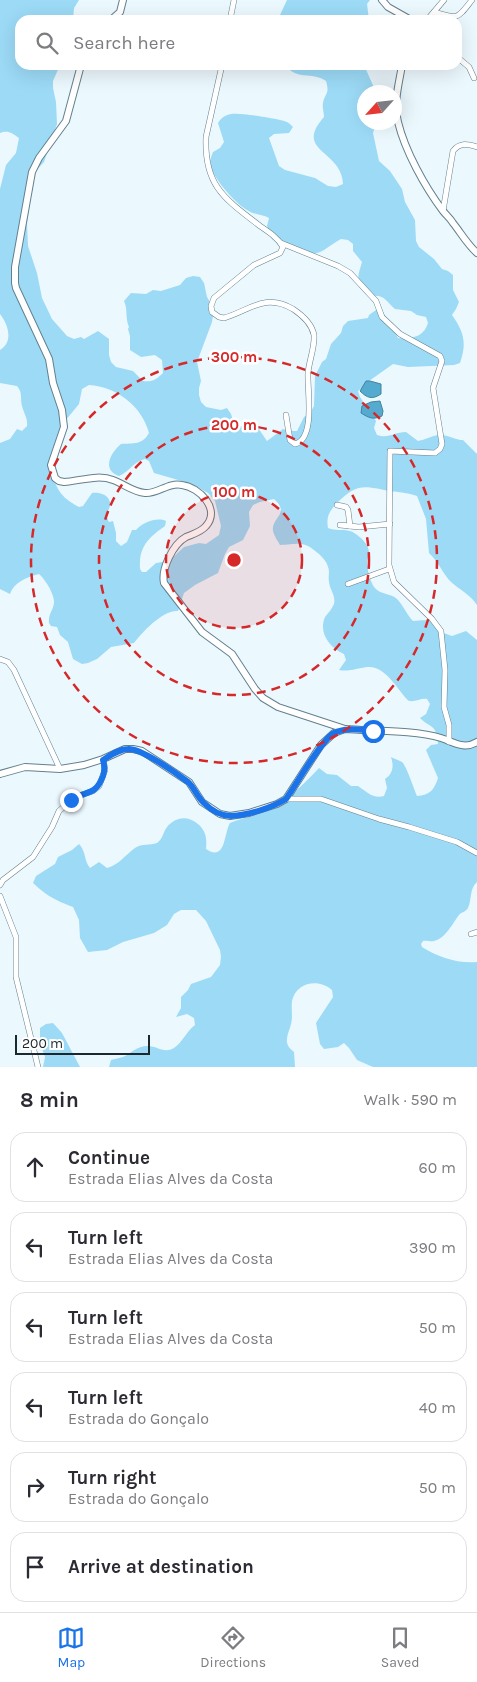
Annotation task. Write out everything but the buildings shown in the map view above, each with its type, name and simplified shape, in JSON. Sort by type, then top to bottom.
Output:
[{"type":"street","points":[[117,15],[120,12],[123,0]]},
{"type":"street","points":[[231,15],[234,0]]},
{"type":"street","points":[[382,0],[388,7],[402,15]]},
{"type":"street","points":[[431,15],[444,0]]},
{"type":"street","points":[[460,15],[472,0]]},
{"type":"street","points":[[434,12],[444,15]]},
{"type":"street","points":[[462,60],[474,78]]},
{"type":"street","points":[[80,70],[66,121],[39,158],[32,172],[15,267],[16,288],[50,360],[53,383],[62,410],[64,427],[50,465],[52,474],[59,482],[73,482],[99,477],[106,478],[134,491],[147,494],[173,484],[184,485],[195,489],[206,498],[210,508],[209,522],[205,527],[175,546],[164,572],[164,583],[202,632],[232,654],[263,698],[278,707],[344,729],[416,734],[440,738],[460,746],[467,746],[477,742]]},
{"type":"street","points":[[221,70],[205,148],[209,171],[218,189],[228,202],[281,243],[338,266],[350,273],[376,301],[382,317],[400,334],[440,356],[442,361],[433,388],[442,444],[440,449],[435,453],[390,450],[389,569],[394,582],[432,619],[441,631],[445,670],[444,707],[449,725],[449,742]]},
{"type":"street","points":[[401,70],[396,106],[398,122],[419,173],[443,211],[477,253]]},
{"type":"street","points":[[443,211],[453,151],[460,144],[477,147]]},
{"type":"street","points":[[281,243],[283,247],[280,253],[254,266],[218,294],[214,298],[211,310],[214,315],[224,318],[260,304],[271,302],[294,310],[310,324],[314,334],[314,342],[308,374],[308,425],[304,438],[300,442],[295,444],[290,440],[286,415]]},
{"type":"street","points":[[337,506],[346,506],[350,526]]},
{"type":"street","points":[[340,525],[359,527],[390,524]]},
{"type":"street","points":[[348,584],[389,569]]},
{"type":"street","points":[[0,659],[8,662],[14,670],[60,768]]},
{"type":"street","points":[[0,774],[24,767],[60,768],[84,765],[103,760],[125,748],[142,751],[189,782],[202,802],[211,809],[220,814],[230,816],[249,813],[278,804],[286,799],[321,745],[334,733],[344,729]]},
{"type":"street","points":[[0,885],[3,880],[33,857],[52,828],[59,811],[75,797],[93,791],[99,786],[105,770],[103,760]]},
{"type":"street","points":[[286,799],[321,799],[378,819],[448,839],[477,853]]},
{"type":"street","points":[[0,896],[16,937],[16,977],[38,1067]]},
{"type":"street","points":[[470,934],[477,932]]},
{"type":"shaded area","points":[[0,0],[79,0],[74,8],[73,15],[15,15],[15,70],[58,70],[53,81],[57,124],[44,162],[34,173],[27,224],[28,246],[37,273],[42,298],[52,319],[67,336],[74,339],[81,337],[84,339],[98,331],[109,339],[109,355],[111,362],[116,367],[133,371],[143,381],[151,381],[163,373],[162,360],[155,355],[141,357],[130,350],[129,327],[124,301],[131,293],[146,294],[153,290],[161,291],[180,285],[186,278],[200,277],[204,283],[207,297],[214,309],[212,322],[197,362],[201,381],[199,395],[201,402],[206,407],[221,410],[227,408],[235,426],[256,425],[267,441],[283,429],[297,431],[304,417],[310,413],[314,406],[315,376],[322,362],[326,359],[331,344],[341,333],[343,326],[348,321],[368,318],[376,310],[383,312],[398,338],[417,336],[424,331],[428,323],[426,317],[411,311],[395,309],[382,297],[371,296],[361,288],[358,278],[362,262],[353,251],[353,244],[348,240],[341,239],[318,253],[311,254],[297,252],[272,239],[267,226],[269,218],[250,212],[242,207],[221,185],[213,173],[210,162],[213,152],[220,148],[224,142],[218,123],[229,114],[250,115],[287,122],[293,127],[289,133],[274,134],[269,138],[279,166],[285,170],[315,178],[328,186],[336,187],[343,184],[341,173],[335,164],[316,145],[314,137],[316,129],[324,117],[323,105],[327,91],[326,81],[294,73],[290,70],[366,70],[373,85],[357,85],[357,130],[374,130],[379,161],[390,171],[402,189],[405,202],[415,220],[416,241],[419,247],[434,259],[442,269],[453,275],[453,290],[459,302],[452,315],[462,332],[464,344],[460,363],[454,365],[408,367],[393,364],[358,391],[376,421],[374,428],[377,435],[388,436],[406,432],[418,441],[445,435],[463,440],[477,454],[477,605],[449,580],[429,553],[426,519],[417,496],[366,487],[355,489],[343,497],[334,507],[329,515],[327,524],[328,528],[350,531],[363,540],[369,550],[367,561],[370,578],[374,587],[376,590],[397,599],[413,621],[429,621],[434,624],[438,631],[452,636],[466,631],[477,640],[477,882],[474,885],[468,908],[459,915],[445,934],[433,941],[423,941],[421,944],[428,951],[441,957],[463,962],[477,962],[477,1067],[373,1067],[357,1060],[344,1043],[338,1047],[324,1049],[320,1044],[316,1023],[333,997],[332,990],[327,986],[315,983],[303,986],[294,995],[292,1001],[292,1021],[287,1041],[289,1047],[294,1052],[295,1067],[109,1067],[111,1060],[123,1057],[140,1047],[151,1046],[170,1050],[179,1043],[195,1025],[194,1018],[187,1014],[176,1017],[181,1008],[181,997],[191,984],[211,977],[220,965],[220,950],[206,921],[196,910],[181,910],[174,914],[167,925],[154,933],[123,942],[107,950],[88,952],[80,938],[79,920],[73,907],[52,897],[33,883],[36,876],[55,864],[58,857],[79,844],[90,868],[99,862],[107,868],[111,867],[138,846],[157,843],[161,840],[171,823],[182,818],[198,824],[203,829],[205,835],[206,849],[217,852],[223,845],[230,823],[260,814],[279,804],[319,768],[327,774],[337,775],[351,786],[358,786],[370,794],[380,797],[384,796],[387,788],[385,779],[392,770],[391,757],[404,764],[417,796],[425,794],[433,789],[438,778],[426,750],[431,745],[438,744],[435,730],[420,718],[426,714],[430,704],[427,699],[409,701],[386,674],[374,667],[347,671],[339,670],[346,660],[344,654],[330,644],[323,629],[325,617],[334,604],[334,596],[329,582],[329,570],[325,560],[309,547],[297,544],[280,545],[275,537],[273,526],[281,512],[281,508],[274,499],[253,505],[249,512],[250,526],[243,540],[229,547],[218,573],[184,593],[178,611],[172,611],[160,617],[134,643],[111,647],[97,659],[88,663],[82,664],[73,659],[68,642],[60,635],[57,627],[51,626],[49,623],[54,600],[49,587],[39,574],[18,583],[10,594],[0,589],[0,443],[10,439],[17,429],[22,431],[27,426],[19,389],[17,386],[0,383],[0,350],[7,342],[8,333],[0,314],[0,189],[6,165],[16,153],[19,138],[10,132],[0,133]],"holes":[[[89,385],[118,394],[141,414],[149,433],[144,440],[121,444],[117,447],[111,456],[110,470],[119,476],[141,460],[149,461],[154,473],[192,484],[208,493],[215,501],[221,526],[219,535],[206,544],[199,543],[184,547],[169,561],[156,563],[146,572],[142,572],[140,568],[142,550],[152,537],[165,526],[166,521],[150,521],[136,530],[132,530],[127,542],[121,546],[116,541],[113,521],[109,522],[107,519],[109,499],[100,493],[92,493],[83,506],[79,507],[70,502],[59,490],[54,476],[55,460],[58,446],[64,433],[65,421],[79,404],[82,389]]]},
{"type":"shaded area","points":[[287,0],[370,0],[367,4],[368,15],[280,15]]},
{"type":"shaded area","points":[[366,381],[381,384],[381,394],[372,398],[367,397],[360,391]]},
{"type":"shaded area","points":[[380,401],[383,411],[382,416],[371,418],[361,413],[362,406]]},
{"type":"shaded area","points":[[53,1023],[62,1033],[80,1067],[43,1067],[45,1057],[40,1043],[40,1028],[46,1024]]},
{"type":"route","points":[[71,800],[93,791],[99,786],[105,770],[103,760],[125,748],[142,751],[189,782],[202,802],[220,814],[230,816],[249,813],[278,804],[286,799],[321,745],[334,733],[344,729],[373,731]]}]
